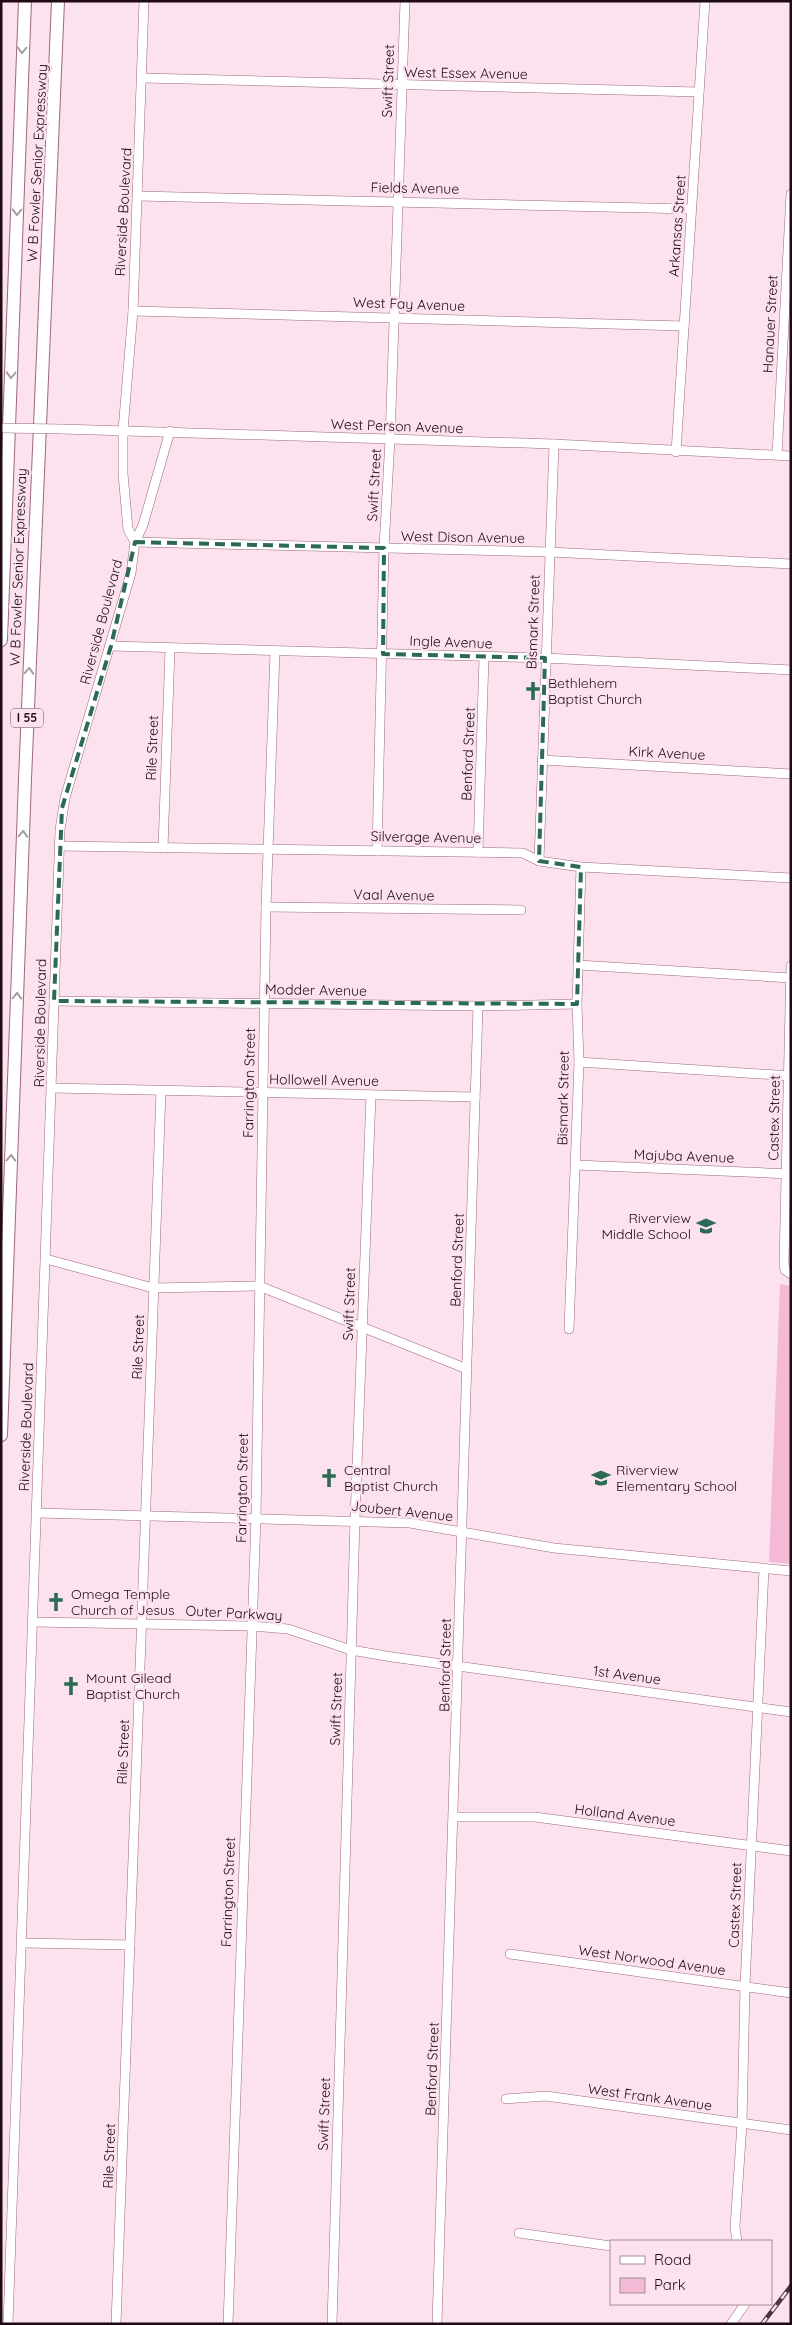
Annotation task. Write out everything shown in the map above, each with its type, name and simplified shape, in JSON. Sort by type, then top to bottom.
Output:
[{"type":"highway","name":"W B Fowler Senior Expressway","points":[[1,640],[25,1]]},
{"type":"highway","name":"W B Fowler Senior Expressway","points":[[1,1434],[26,750],[58,1]]},
{"type":"street","name":"Riverside Boulevard","points":[[135,542],[128,529],[123,474],[123,430],[133,311],[143,78],[144,1]]},
{"type":"street","name":"Swift Street","points":[[377,850],[384,548],[390,439],[405,1]]},
{"type":"street","name":"Arkansas Street","points":[[676,452],[705,1]]},
{"type":"street","name":"West Essex Avenue","points":[[143,78],[401,86],[699,92]]},
{"type":"street","name":"Hanauer Street","points":[[777,455],[791,194]]},
{"type":"street","name":"Fields Avenue","points":[[138,196],[691,209]]},
{"type":"street","name":"West Fay Avenue","points":[[133,311],[684,326]]},
{"type":"street","name":"West Person Avenue","points":[[1,428],[170,431],[554,444],[676,452],[791,456]]},
{"type":"street","name":"Riverside Boulevard","points":[[8,2324],[23,1943],[59,846],[65,798],[111,646],[130,573],[135,542],[143,525],[170,431]]},
{"type":"street","name":"Bismark Street","points":[[538,861],[554,444]]},
{"type":"street","name":"West Dison Avenue","points":[[135,542],[550,552],[791,564]]},
{"type":"street","name":"Ingle Avenue","points":[[111,646],[545,658],[791,670]]},
{"type":"street","name":"Rile Street","points":[[163,848],[170,649]]},
{"type":"street","name":"Farrington Street","points":[[228,2324],[250,1626],[256,1517],[266,907],[275,652]]},
{"type":"street","name":"Benford Street","points":[[478,852],[484,657]]},
{"type":"street","name":"Kirk Avenue","points":[[542,760],[791,774]]},
{"type":"street","name":"Silverage Avenue","points":[[59,846],[523,853],[538,861],[581,866],[791,878]]},
{"type":"street","name":"Bismark Street","points":[[569,1329],[576,1165],[577,1004],[581,866]]},
{"type":"street","name":"Vaal Avenue","points":[[266,907],[521,910]]},
{"type":"street","points":[[578,964],[791,978]]},
{"type":"street","name":"Castex Street","points":[[788,1272],[784,1264],[788,1174],[791,966]]},
{"type":"street","name":"Modder Avenue","points":[[54,1001],[478,1006],[577,1004]]},
{"type":"street","name":"Benford Street","points":[[437,2324],[459,1666],[461,1531],[478,1006]]},
{"type":"street","points":[[578,1062],[790,1076]]},
{"type":"street","name":"Hollowell Avenue","points":[[52,1088],[475,1097]]},
{"type":"street","name":"Rile Street","points":[[116,2324],[161,1091]]},
{"type":"street","name":"Swift Street","points":[[332,2324],[355,1520],[371,1095]]},
{"type":"street","name":"Majuba Avenue","points":[[576,1165],[788,1174]]},
{"type":"street","points":[[46,1258],[153,1288],[259,1286],[467,1369]]},
{"type":"street","name":"Joubert Avenue","points":[[37,1513],[256,1517],[410,1523],[554,1548],[791,1571]]},
{"type":"street","name":"Castex Street","points":[[737,2240],[735,2227],[742,2124],[745,1986],[764,1569]]},
{"type":"street","name":"Outer Parkway","points":[[34,1622],[250,1626],[288,1629],[351,1650],[459,1666]]},
{"type":"street","name":"1st Avenue","points":[[459,1666],[791,1712]]},
{"type":"street","name":"Holland Avenue","points":[[454,1817],[535,1818],[791,1851]]},
{"type":"street","points":[[23,1943],[130,1945]]},
{"type":"street","name":"West Norwood Avenue","points":[[510,1954],[791,1993]]},
{"type":"street","name":"West Frank Avenue","points":[[506,2099],[546,2096],[791,2130]]},
{"type":"street","points":[[519,2232],[610,2246]]},
{"type":"street","points":[[731,2324],[744,2305]]},
{"type":"highlighted area","points":[[135,542],[384,548],[383,654],[545,658],[539,861],[581,867],[577,1004],[54,1001],[62,808],[111,646]]},
{"type":"green space","points":[[780,1284],[791,1286],[791,1564],[769,1562]]},
{"type":"railway","points":[[762,2324],[791,2286]]},
{"type":"place","name":"Bethlehem Baptist Church","points":[[533,691]]},
{"type":"place","name":"Riverview Middle School","points":[[706,1226]]},
{"type":"place","name":"Central Baptist Church","points":[[329,1478]]},
{"type":"place","name":"Riverview Elementary School","points":[[601,1478]]},
{"type":"place","name":"Omega Temple Church of Jesus","points":[[56,1602]]},
{"type":"place","name":"Mount Gilead Baptist Church","points":[[71,1686]]}]
